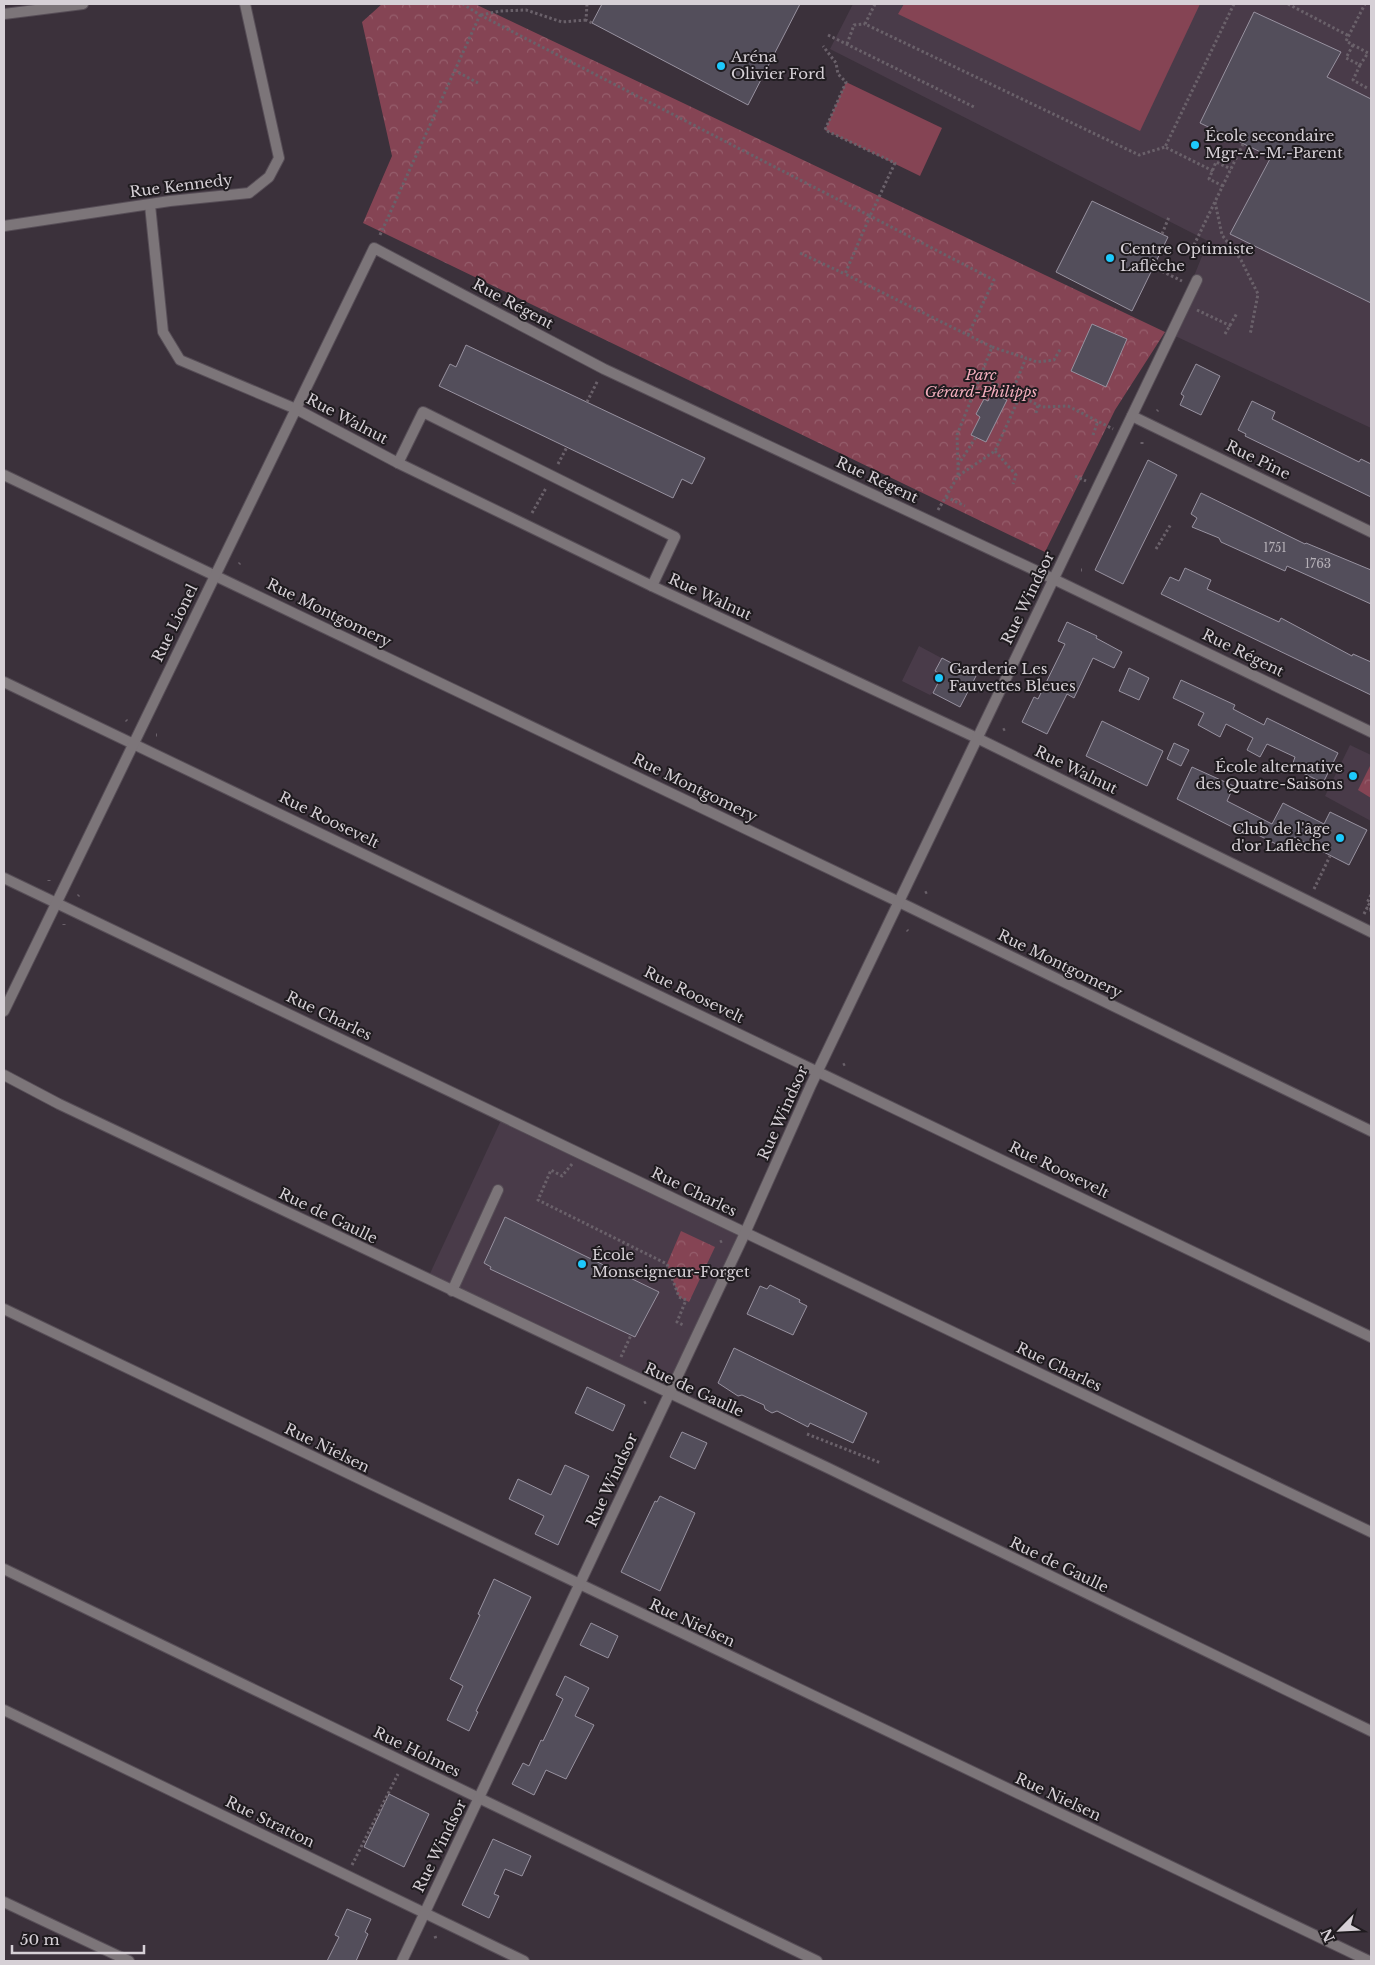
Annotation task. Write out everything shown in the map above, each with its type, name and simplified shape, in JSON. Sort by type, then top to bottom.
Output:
[{"type":"street","points":[[4,14],[83,4]]},
{"type":"street","name":"Rue Kennedy","points":[[4,226],[249,193],[268,177],[279,158],[245,4]]},
{"type":"street","name":"Rue Walnut","points":[[150,205],[163,332],[180,360],[296,409],[398,463],[652,586],[977,738],[1371,932]]},
{"type":"street","name":"Rue Lionel","points":[[4,1011],[374,248]]},
{"type":"street","name":"Rue Régent","points":[[374,248],[604,369],[1054,579],[1371,732]]},
{"type":"street","name":"Rue Windsor","points":[[402,1961],[480,1799],[578,1585],[745,1233],[818,1071],[1197,280]]},
{"type":"street","points":[[398,463],[423,412],[675,537],[652,586]]},
{"type":"street","name":"Rue Pine","points":[[1132,416],[1371,532]]},
{"type":"street","name":"Rue Montgomery","points":[[4,474],[899,902],[1371,1131]]},
{"type":"street","name":"Rue Roosevelt","points":[[4,682],[1371,1337]]},
{"type":"street","name":"Rue Charles","points":[[4,878],[1371,1532]]},
{"type":"street","name":"Rue de Gaulle","points":[[4,1075],[68,1108],[452,1292],[828,1468],[1371,1731]]},
{"type":"street","points":[[452,1292],[498,1190]]},
{"type":"street","name":"Rue Nielsen","points":[[4,1309],[1368,1961]]},
{"type":"street","name":"Rue Holmes","points":[[4,1569],[817,1961]]},
{"type":"street","name":"Rue Stratton","points":[[4,1710],[524,1961]]},
{"type":"street","points":[[4,1902],[129,1961]]},
{"type":"path","points":[[463,4],[480,15],[994,280],[968,335]]},
{"type":"path","points":[[586,20],[587,4]]},
{"type":"path","points":[[865,24],[875,4]]},
{"type":"path","points":[[1165,147],[1234,4]]},
{"type":"path","points":[[1288,4],[1349,36]]},
{"type":"path","points":[[1365,4],[1346,41],[1368,53],[1353,80],[1367,88]]},
{"type":"path","points":[[480,15],[500,11],[526,10],[562,22],[586,20],[592,23]]},
{"type":"path","points":[[380,235],[480,15]]},
{"type":"path","points":[[847,44],[854,25],[865,24],[1139,154],[1165,147],[1213,171]]},
{"type":"path","points":[[828,35],[974,107]]},
{"type":"path","points":[[1354,45],[1346,58],[1360,65]]},
{"type":"path","points":[[823,46],[836,63],[838,74],[846,82],[825,130],[895,164],[845,274]]},
{"type":"path","points":[[454,70],[478,82]]},
{"type":"path","points":[[1194,245],[1243,144]]},
{"type":"path","points":[[1223,186],[1209,179],[1216,162],[1231,169]]},
{"type":"path","points":[[1215,202],[1222,235],[1241,260],[1258,294],[1250,335]]},
{"type":"path","points":[[1162,234],[1170,218]]},
{"type":"path","points":[[800,252],[992,347],[1037,362],[1054,360],[1061,348]]},
{"type":"path","points":[[1153,267],[1183,281]]},
{"type":"path","points":[[1185,304],[1231,326]]},
{"type":"path","points":[[1225,334],[1237,313]]},
{"type":"path","points":[[958,476],[957,435],[992,347]]},
{"type":"path","points":[[1012,392],[1026,358]]},
{"type":"path","points":[[974,373],[1038,405],[1068,406],[1113,429]]},
{"type":"path","points":[[588,402],[599,378]]},
{"type":"path","points":[[931,522],[958,476],[995,451],[1020,396]]},
{"type":"path","points":[[1036,413],[1038,405]]},
{"type":"path","points":[[1093,435],[1098,421]]},
{"type":"path","points":[[958,465],[976,437]]},
{"type":"path","points":[[995,451],[1016,474],[1013,484]]},
{"type":"path","points":[[1075,476],[1086,481]]},
{"type":"path","points":[[946,497],[966,506]]},
{"type":"path","points":[[1156,549],[1171,524]]},
{"type":"path","points":[[971,685],[984,692]]},
{"type":"path","points":[[1308,900],[1330,856]]},
{"type":"path","points":[[1371,895],[1367,903],[1371,906]]},
{"type":"path","points":[[580,1154],[562,1176],[552,1170],[538,1200],[667,1264],[679,1297],[686,1300],[676,1322],[682,1325]]},
{"type":"path","points":[[616,1369],[631,1335]]},
{"type":"path","points":[[807,1434],[881,1464]]},
{"type":"path","points":[[346,1876],[398,1774]]},
{"type":"shaded area","name":"École secondaire Mgr-A.-M.-Parent","points":[[853,4],[1371,4],[1371,428],[1171,334],[1208,241],[830,49]]},
{"type":"shaded area","name":"Garderie Les Fauvettes Bleues","points":[[919,646],[975,676],[960,707],[933,693],[930,695],[902,681]]},
{"type":"shaded area","name":"École alternative des Quatre-Saisons","points":[[1350,745],[1371,755],[1371,821],[1325,796]]},
{"type":"shaded area","name":"École Monseigneur-Forget","points":[[503,1116],[745,1233],[668,1394],[427,1280]]},
{"type":"green space","name":"Parc Gérard-Philipps","points":[[382,4],[475,4],[1165,332],[1115,410],[1045,552],[363,223],[392,156],[362,22]]},
{"type":"green space","points":[[904,4],[1200,4],[1140,131],[898,14]]},
{"type":"green space","points":[[846,82],[942,128],[920,176],[825,130]]},
{"type":"green space","points":[[1371,764],[1371,798],[1358,790]]},
{"type":"green space","points":[[681,1231],[715,1247],[689,1302],[679,1297],[667,1264]]},
{"type":"building","name":"Aréna Olivier Ford","points":[[602,4],[800,4],[748,105],[592,23]]},
{"type":"building","points":[[1254,12],[1341,52],[1327,77],[1371,99],[1371,303],[1230,234],[1271,157],[1200,123]]},
{"type":"building","name":"Centre Optimiste Laflèche","points":[[1092,201],[1168,237],[1132,311],[1056,272]]},
{"type":"building","points":[[1092,324],[1127,339],[1106,387],[1071,371]]},
{"type":"building","points":[[466,345],[705,458],[692,484],[682,479],[673,498],[439,386],[450,364],[456,367]]},
{"type":"building","points":[[1196,364],[1220,376],[1201,415],[1180,405],[1184,396],[1181,394]]},
{"type":"building","points":[[992,393],[1007,400],[986,442],[971,435],[980,417],[976,414],[984,399],[988,401]]},
{"type":"building","points":[[1252,401],[1275,412],[1272,419],[1359,462],[1361,459],[1371,464],[1371,497],[1245,436],[1246,434],[1238,430]]},
{"type":"building","points":[[1148,460],[1177,475],[1123,584],[1095,570]]},
{"type":"building","points":[[1201,493],[1305,544],[1371,570],[1371,604],[1287,566],[1285,571],[1221,542],[1219,538],[1192,527],[1197,518],[1191,514]]},
{"type":"building","points":[[1185,568],[1211,580],[1207,589],[1279,622],[1281,618],[1352,656],[1353,654],[1371,662],[1371,695],[1161,594],[1170,577],[1179,581]]},
{"type":"building","points":[[1067,622],[1097,636],[1096,638],[1122,652],[1114,668],[1093,658],[1074,698],[1067,694],[1047,734],[1022,722],[1034,697],[1038,699],[1065,644],[1058,641]]},
{"type":"building","name":"Garderie Les Fauvettes Bleues","points":[[942,658],[976,676],[960,707],[933,693],[942,675],[935,671]]},
{"type":"building","points":[[1129,668],[1149,678],[1139,700],[1119,691]]},
{"type":"building","points":[[1181,680],[1235,705],[1233,709],[1264,725],[1267,718],[1338,753],[1323,783],[1301,772],[1303,768],[1293,763],[1295,757],[1267,744],[1260,757],[1247,750],[1253,738],[1226,724],[1220,737],[1198,725],[1204,713],[1173,698]]},
{"type":"building","points":[[1102,721],[1163,751],[1147,786],[1086,756]]},
{"type":"building","points":[[1174,743],[1189,750],[1181,766],[1167,759]]},
{"type":"building","points":[[1192,767],[1234,786],[1227,801],[1272,824],[1283,803],[1324,824],[1330,812],[1367,830],[1349,865],[1294,837],[1288,850],[1246,829],[1244,833],[1177,799]]},
{"type":"building","points":[[505,1217],[659,1292],[635,1337],[490,1269],[491,1267],[484,1263]]},
{"type":"building","points":[[770,1285],[800,1300],[799,1302],[807,1306],[793,1335],[747,1314],[760,1286],[767,1289]]},
{"type":"building","points":[[734,1348],[867,1413],[853,1443],[810,1423],[808,1427],[777,1411],[772,1413],[765,1409],[764,1405],[742,1395],[738,1396],[718,1383]]},
{"type":"building","points":[[587,1387],[625,1405],[613,1431],[575,1413]]},
{"type":"building","points":[[682,1432],[707,1443],[695,1469],[670,1457]]},
{"type":"building","points":[[565,1465],[589,1476],[558,1545],[535,1534],[544,1516],[509,1499],[518,1479],[551,1495]]},
{"type":"building","points":[[660,1496],[695,1513],[660,1591],[621,1572],[655,1501],[657,1502]]},
{"type":"building","points":[[494,1579],[531,1597],[476,1711],[478,1712],[469,1731],[447,1720],[463,1686],[450,1679],[480,1615],[478,1614]]},
{"type":"building","points":[[591,1623],[618,1636],[608,1658],[580,1645]]},
{"type":"building","points":[[565,1676],[589,1688],[575,1716],[594,1725],[566,1779],[546,1770],[534,1795],[512,1784],[523,1763],[529,1766],[541,1740],[543,1741],[563,1699],[556,1695]]},
{"type":"building","points":[[389,1794],[429,1814],[404,1867],[364,1847]]},
{"type":"building","points":[[493,1839],[531,1856],[522,1876],[505,1869],[494,1894],[499,1896],[489,1918],[462,1905]]},
{"type":"building","points":[[347,1909],[371,1919],[365,1932],[368,1934],[356,1961],[327,1961],[339,1937],[335,1935]]},
{"type":"place","name":"Aréna Olivier Ford","points":[[721,66]]},
{"type":"place","name":"École secondaire Mgr-A.-M.-Parent","points":[[1195,145]]},
{"type":"place","name":"Centre Optimiste Laflèche","points":[[1110,258]]},
{"type":"place","name":"Garderie Les Fauvettes Bleues","points":[[939,678]]},
{"type":"place","name":"École alternative des Quatre-Saisons","points":[[1353,776]]},
{"type":"place","name":"Club de l'âge d'or Laflèche","points":[[1340,838]]},
{"type":"place","name":"École Monseigneur-Forget","points":[[582,1264]]}]
